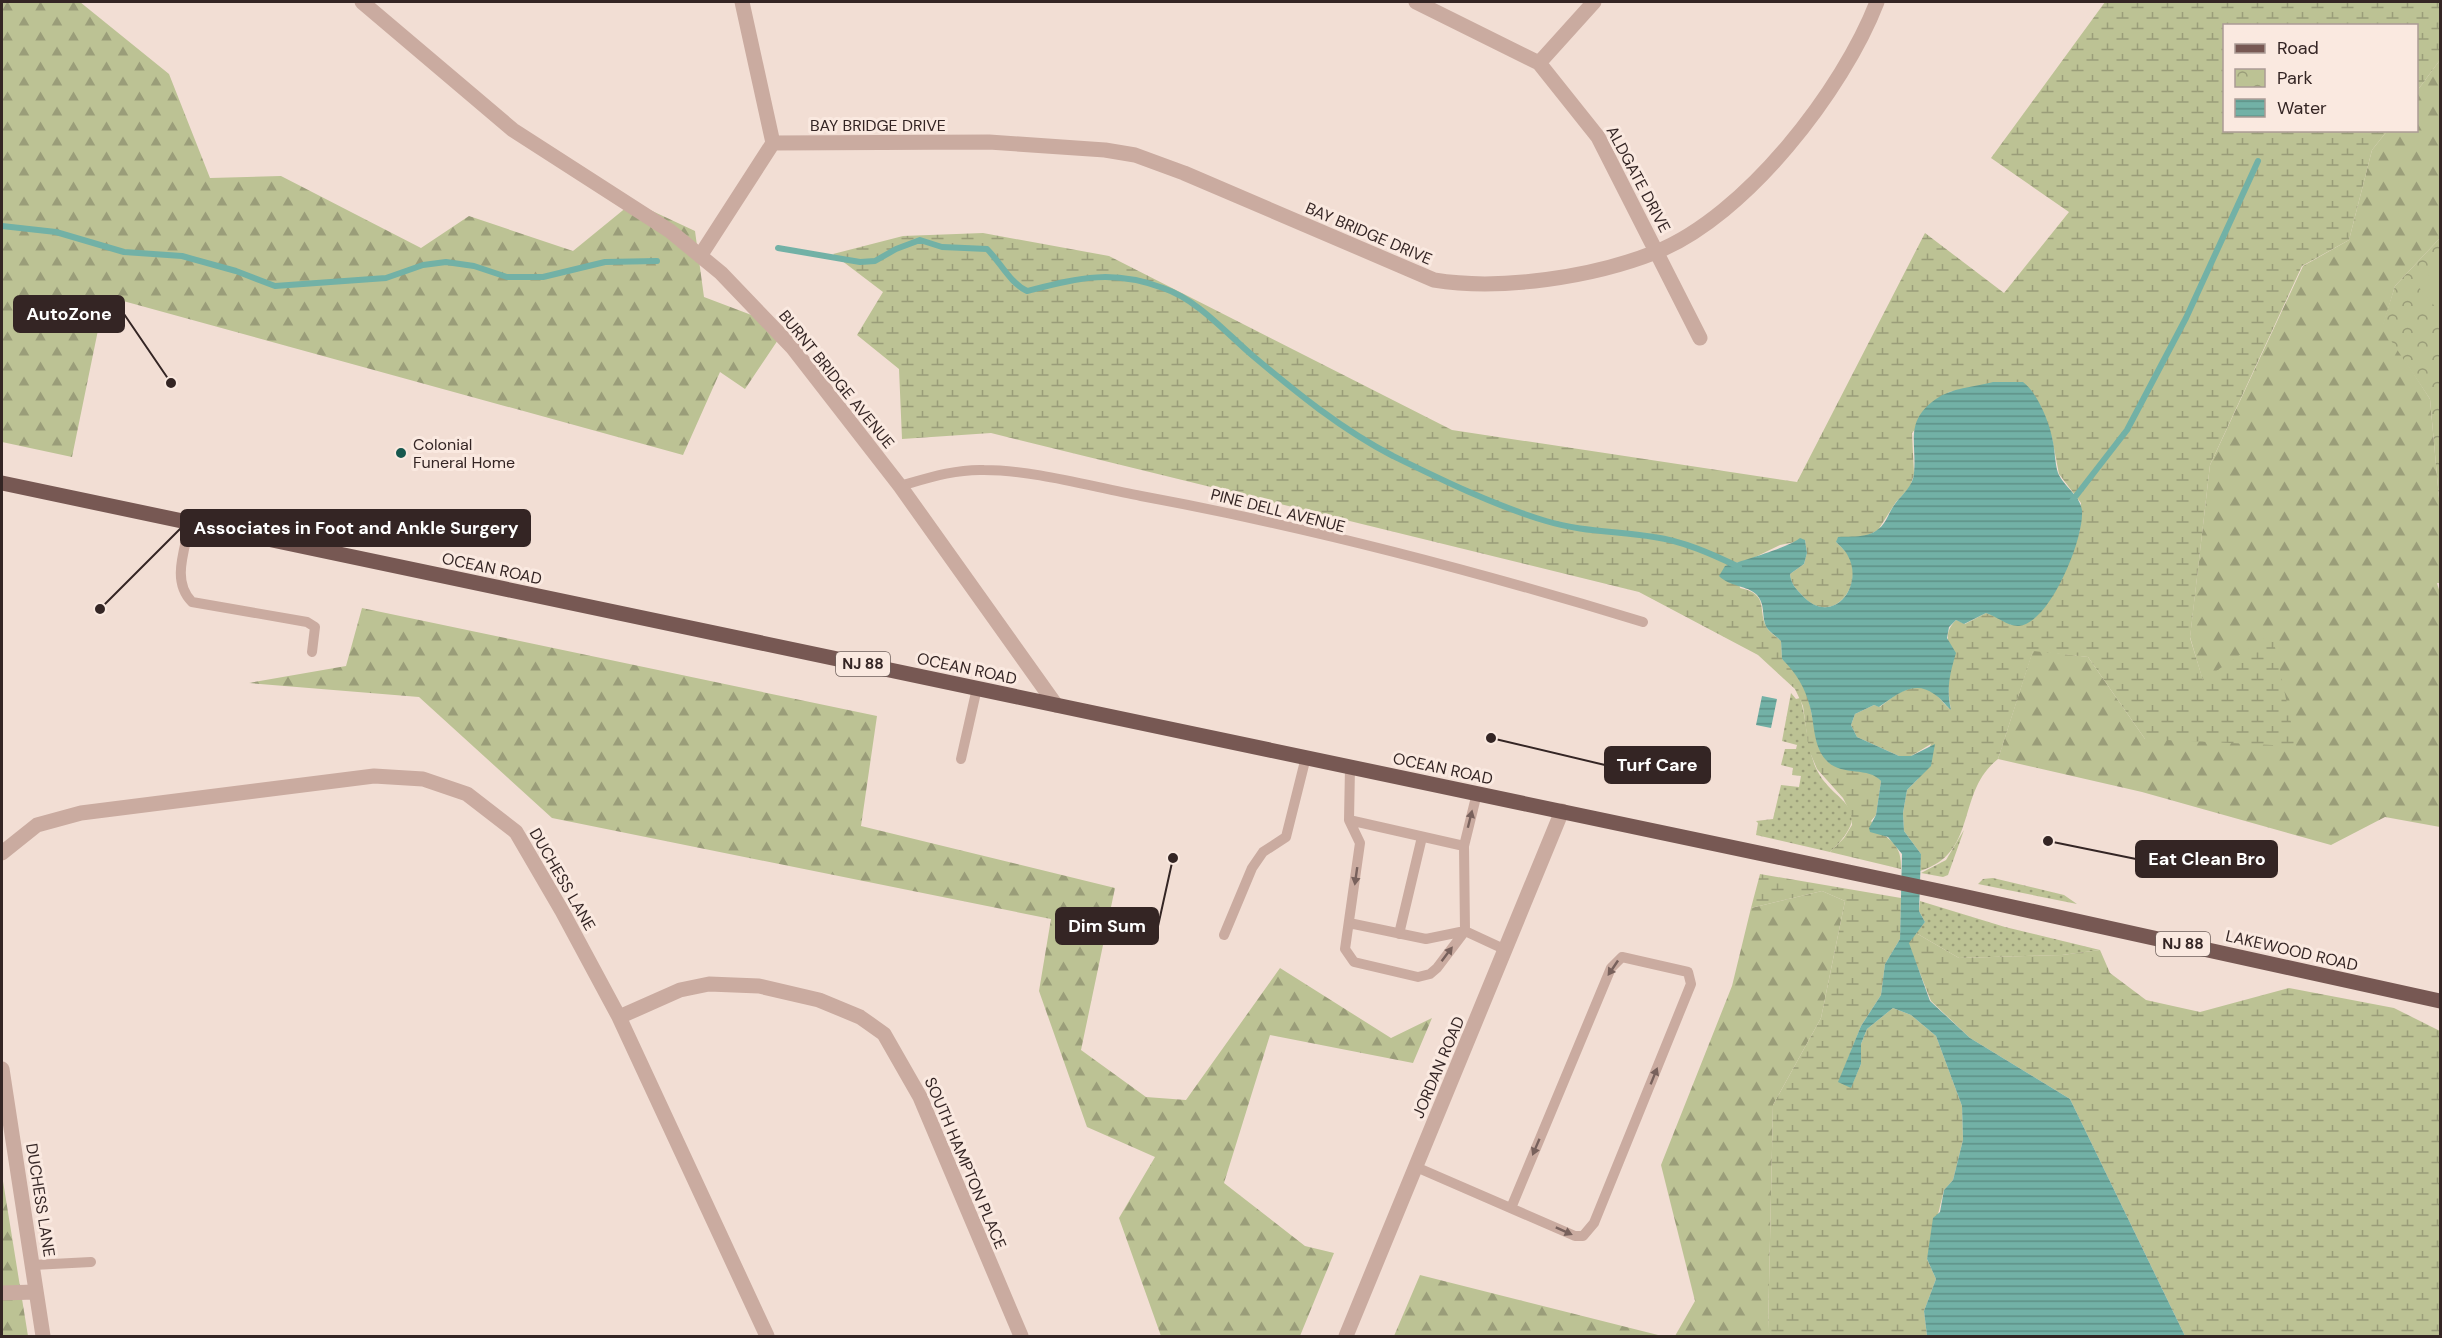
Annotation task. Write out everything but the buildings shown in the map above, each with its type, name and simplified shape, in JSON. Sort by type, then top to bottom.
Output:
[{"type":"main road","name":"OCEAN ROAD","points":[[2,483],[1925,888]]},
{"type":"main road","name":"LAKEWOOD ROAD","points":[[1925,888],[2440,1001]]},
{"type":"street","name":"BURNT BRIDGE AVENUE","points":[[362,2],[513,130],[670,231],[721,273],[792,347],[900,486],[1056,705]]},
{"type":"street","points":[[700,256],[773,143],[741,2]]},
{"type":"street","name":"ALDGATE DRIVE","points":[[1416,2],[1539,63],[1598,137],[1700,338]]},
{"type":"street","points":[[1539,63],[1594,2]]},
{"type":"street","name":"BAY BRIDGE DRIVE","points":[[773,143],[989,142],[1105,150],[1135,155],[1184,173],[1434,280],[1465,285],[1553,279],[1657,251],[1725,208],[1779,158],[1840,76],[1877,2]]},
{"type":"street","name":"DUCHESS LANE","points":[[2,853],[37,825],[81,813],[374,776],[423,779],[467,794],[516,832],[562,911],[619,1017],[767,1336]]},
{"type":"street","name":"JORDAN ROAD","points":[[1346,1336],[1562,811]]},
{"type":"street","name":"SOUTH HAMPTON PLACE","points":[[619,1017],[680,990],[709,984],[759,986],[819,1000],[860,1017],[884,1034],[920,1097],[1021,1336]]},
{"type":"street","name":"DUCHESS LANE","points":[[2,1069],[43,1336]]},
{"type":"street","points":[[2,1293],[35,1292]]},
{"type":"lane","name":"PINE DELL AVENUE","points":[[900,486],[955,471],[986,470],[1047,478],[1216,510],[1516,585],[1643,622]]},
{"type":"lane","points":[[190,523],[179,582],[182,592],[192,602],[307,622],[315,627],[312,652]]},
{"type":"lane","points":[[961,759],[977,688]]},
{"type":"lane","points":[[1224,935],[1263,852],[1286,837],[1306,757]]},
{"type":"lane","points":[[1350,767],[1349,820],[1360,843],[1345,949],[1354,962],[1418,977],[1430,974],[1437,968],[1465,931],[1464,846],[1477,793]]},
{"type":"lane","points":[[1349,820],[1464,846]]},
{"type":"lane","points":[[1399,934],[1422,837]]},
{"type":"lane","points":[[1349,923],[1426,939],[1465,931],[1506,950]]},
{"type":"lane","points":[[1416,1167],[1575,1236],[1583,1236],[1589,1231],[1691,984],[1688,972],[1622,957],[1611,968],[1511,1208]]},
{"type":"lane","points":[[33,1265],[91,1262]]},
{"type":"green space","points":[[2,2],[80,2],[169,74],[210,178],[281,176],[421,248],[469,216],[573,251],[633,202],[695,231],[704,297],[786,328],[745,389],[720,372],[683,455],[105,296],[72,457],[2,442]]},
{"type":"green space","points":[[2105,2],[2440,2],[2440,60],[2418,90],[2418,24],[2223,24],[2223,132],[2386,132],[2372,150],[2349,240],[2302,266],[2210,465],[2190,638],[2203,680],[2272,633],[2296,746],[2145,739],[2088,657],[2033,651],[1998,759],[1985,773],[1976,788],[1959,837],[1951,851],[1939,862],[1920,871],[1921,854],[1904,831],[1903,813],[1907,790],[1918,779],[1931,744],[1911,756],[1899,756],[1857,737],[1851,725],[1855,714],[1874,705],[1880,707],[1904,690],[1911,688],[1933,692],[1951,710],[1949,677],[1954,659],[1948,634],[1952,625],[1956,620],[1965,624],[1986,613],[2003,619],[2011,625],[2069,562],[2080,530],[2081,503],[2059,474],[2052,438],[2041,407],[2016,384],[2005,382],[1949,392],[1912,433],[1914,474],[1910,487],[1896,502],[1878,530],[1863,538],[1847,537],[1836,542],[1849,556],[1853,568],[1848,591],[1842,600],[1833,606],[1823,607],[1812,604],[1792,583],[1790,574],[1804,564],[1807,553],[1805,540],[1780,545],[1747,561],[1734,563],[1740,588],[1755,594],[1759,599],[1767,628],[1781,641],[1782,659],[1794,670],[1802,682],[1817,738],[1827,761],[1876,775],[1881,781],[1876,815],[1871,821],[1896,846],[1901,859],[1901,869],[1830,852],[1844,838],[1852,825],[1851,814],[1843,798],[1817,769],[1809,750],[1803,706],[1795,689],[1758,655],[1639,592],[991,433],[902,439],[899,369],[857,335],[883,292],[833,254],[903,236],[983,233],[1109,256],[1452,430],[1797,482],[1925,233],[2004,293],[2069,212],[1991,158]]},
{"type":"green space","points":[[2440,60],[2440,238],[2395,286],[2383,326],[2430,399],[2440,509],[2440,583],[2437,583],[2440,593],[2440,827],[2385,817],[2331,845],[2142,792],[1998,759],[2033,650],[2088,657],[2145,739],[2272,634],[2203,681],[2190,637],[2210,465],[2303,266],[2349,240],[2372,150],[2386,132],[2418,132],[2418,90]]},
{"type":"green space","points":[[2440,238],[2440,509],[2430,399],[2382,327],[2395,286]]},
{"type":"green space","points":[[2440,266],[2440,307],[2437,309],[2417,285]]},
{"type":"green space","points":[[362,608],[877,716],[861,826],[1115,888],[1081,1050],[1146,1097],[1186,1100],[1280,968],[1391,1038],[1432,1018],[1413,1063],[1270,1035],[1224,1183],[1305,1246],[1334,1253],[1300,1336],[1161,1336],[1119,1218],[1155,1157],[1087,1127],[1039,991],[1051,919],[552,818],[419,697],[249,683],[346,666]]},
{"type":"green space","points":[[1791,693],[1796,699],[1800,698],[1815,766],[1822,779],[1847,806],[1851,814],[1851,824],[1830,852],[1756,835],[1758,823],[1756,821],[1773,819],[1781,785],[1799,787],[1801,776],[1792,775],[1793,768],[1781,765],[1785,749],[1796,749],[1797,745],[1782,741]]},
{"type":"green space","points":[[1964,830],[1948,875],[1943,877],[1921,873],[1946,860]]},
{"type":"green space","points":[[1760,874],[1901,898],[1900,939],[1885,964],[1881,995],[1861,1026],[1839,1081],[1851,1087],[1861,1064],[1861,1044],[1867,1029],[1893,1008],[1911,1015],[1936,1036],[1962,1106],[1963,1140],[1953,1180],[1944,1190],[1927,1259],[1936,1279],[1924,1311],[1927,1336],[1772,1336],[1768,1331],[1773,1105],[1821,1018],[1845,901],[1822,891],[1751,908]]},
{"type":"green space","points":[[1993,878],[2064,895],[2077,904],[1978,884],[1983,879]]},
{"type":"green space","points":[[1822,891],[1845,901],[1821,1018],[1773,1105],[1768,1330],[1772,1336],[1675,1336],[1695,1301],[1661,1165],[1732,986],[1751,908]]},
{"type":"green space","points":[[1920,901],[2005,927],[2100,950],[2062,955],[1959,958],[1916,933],[1925,922],[1919,911]]},
{"type":"green space","points":[[1916,933],[1959,958],[2062,955],[2100,950],[2110,973],[2146,1000],[2200,1012],[2289,988],[2394,1008],[2440,1031],[2440,1336],[2185,1336],[2070,1099],[1970,1038],[1931,1001],[1908,943]]},
{"type":"green space","points":[[2,1175],[28,1336],[2,1336]]},
{"type":"green space","points":[[1420,1275],[1662,1336],[1394,1336]]},
{"type":"water","points":[[1993,382],[2023,382],[2034,393],[2046,418],[2054,446],[2058,473],[2076,496],[2082,511],[2081,524],[2071,559],[2053,596],[2031,621],[2015,626],[1986,613],[1964,624],[1956,620],[1949,627],[1947,638],[1956,653],[1949,681],[1951,710],[1939,697],[1927,690],[1912,688],[1879,707],[1874,705],[1855,714],[1851,725],[1857,737],[1899,756],[1911,756],[1935,744],[1931,766],[1907,790],[1903,813],[1904,831],[1921,854],[1919,911],[1925,922],[1909,943],[1930,1001],[1970,1038],[2070,1099],[2185,1336],[1927,1336],[1924,1311],[1936,1279],[1927,1259],[1933,1218],[1940,1212],[1944,1190],[1953,1180],[1963,1140],[1962,1106],[1936,1036],[1911,1015],[1893,1008],[1867,1029],[1861,1044],[1861,1064],[1851,1088],[1838,1082],[1861,1026],[1881,995],[1885,964],[1900,939],[1902,854],[1888,837],[1870,832],[1869,828],[1876,815],[1881,781],[1876,776],[1839,768],[1826,760],[1817,742],[1810,707],[1803,687],[1782,659],[1781,641],[1767,628],[1760,599],[1748,589],[1723,580],[1719,576],[1725,566],[1776,549],[1800,538],[1805,540],[1807,553],[1804,564],[1790,574],[1791,580],[1812,604],[1823,607],[1834,606],[1849,591],[1852,580],[1852,568],[1847,554],[1836,542],[1838,537],[1859,536],[1877,531],[1909,486],[1914,473],[1914,433],[1919,416],[1926,407],[1942,395]]},
{"type":"water","points":[[1762,696],[1777,699],[1771,728],[1756,725]]},
{"type":"waterway","points":[[2072,501],[2127,430],[2186,318],[2258,161]]},
{"type":"waterway","points":[[2,226],[56,232],[124,252],[182,256],[236,271],[275,286],[386,278],[423,265],[446,262],[474,266],[507,277],[543,277],[605,262],[657,261]]},
{"type":"waterway","points":[[778,248],[860,262],[875,261],[896,249],[920,240],[942,247],[987,249],[1011,278],[1027,291],[1079,279],[1111,277],[1144,282],[1163,288],[1176,293],[1200,309],[1270,370],[1337,422],[1411,465],[1526,515],[1573,527],[1665,539],[1697,549],[1739,567]]},
{"type":"place","name":"AutoZone","points":[[171,383]]},
{"type":"place","name":"Colonial Funeral Home","points":[[401,453]]},
{"type":"place","name":"Associates in Foot and Ankle Surgery","points":[[100,609]]},
{"type":"place","name":"Turf Care","points":[[1491,738]]},
{"type":"place","name":"Eat Clean Bro","points":[[2048,841]]},
{"type":"place","name":"Dim Sum","points":[[1173,858]]}]
